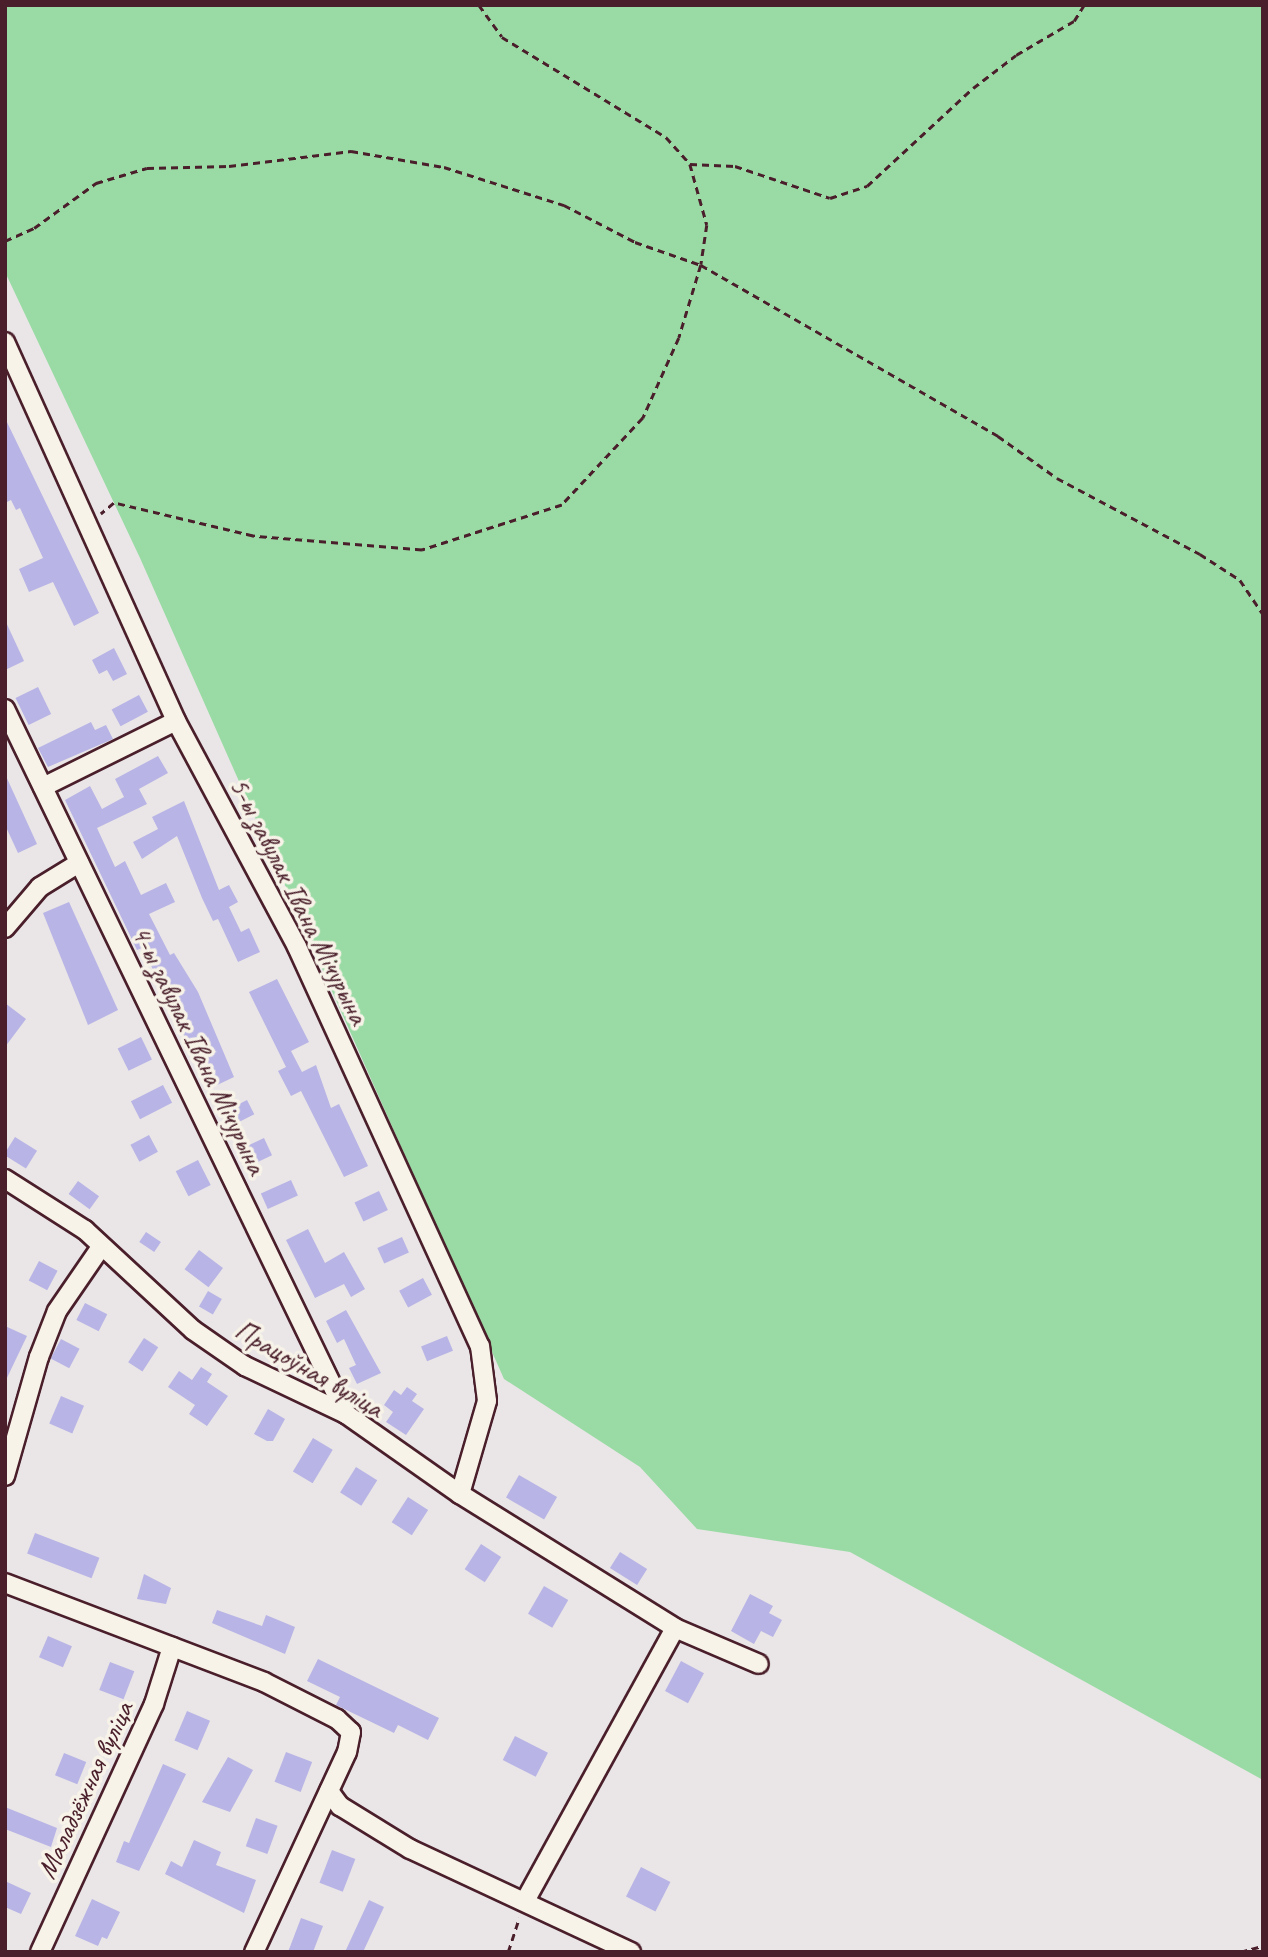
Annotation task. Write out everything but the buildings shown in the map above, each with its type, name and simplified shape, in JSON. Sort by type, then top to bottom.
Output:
[{"type":"street","name":"5-ы завулак Івана Мічурына","points":[[5,342],[176,721],[297,947],[480,1346],[487,1401],[460,1494]]},
{"type":"street","name":"4-ы завулак Івана Мічурына","points":[[5,709],[346,1414]]},
{"type":"street","points":[[43,787],[176,721]]},
{"type":"street","points":[[5,928],[40,887],[79,863]]},
{"type":"street","name":"Працоўная вуліца","points":[[5,1179],[85,1230],[193,1329],[245,1366],[305,1398],[346,1414],[460,1494],[675,1628],[759,1664]]},
{"type":"street","points":[[5,1476],[39,1357],[57,1311],[101,1247]]},
{"type":"street","points":[[305,1398],[329,1378]]},
{"type":"street","points":[[5,1583],[264,1682],[337,1719],[351,1732],[329,1791],[254,1952]]},
{"type":"street","points":[[525,1901],[675,1628]]},
{"type":"street","name":"Маладзёжная вуліца","points":[[40,1952],[154,1703],[172,1647]]},
{"type":"street","points":[[329,1791],[340,1806],[410,1849],[631,1952]]},
{"type":"path","points":[[92,533],[102,512],[114,503],[253,536],[422,551],[562,505],[643,418],[679,338],[701,265],[707,225],[690,164],[666,137],[502,37],[480,5]]},
{"type":"path","points":[[690,164],[735,166],[830,198],[867,186],[973,88],[1016,55],[1074,21],[1084,5]]},
{"type":"path","points":[[5,241],[34,228],[96,183],[147,168],[229,166],[351,151],[444,166],[564,205],[635,243],[701,265],[998,436],[1058,478],[1200,554],[1240,580],[1263,614]]},
{"type":"path","points":[[508,1952],[525,1901]]},
{"type":"path","points":[[1240,1952],[1263,1945]]},
{"type":"green space","points":[[5,5],[1263,5],[1263,1780],[850,1552],[697,1529],[640,1467],[504,1379],[140,558],[5,272]]}]
